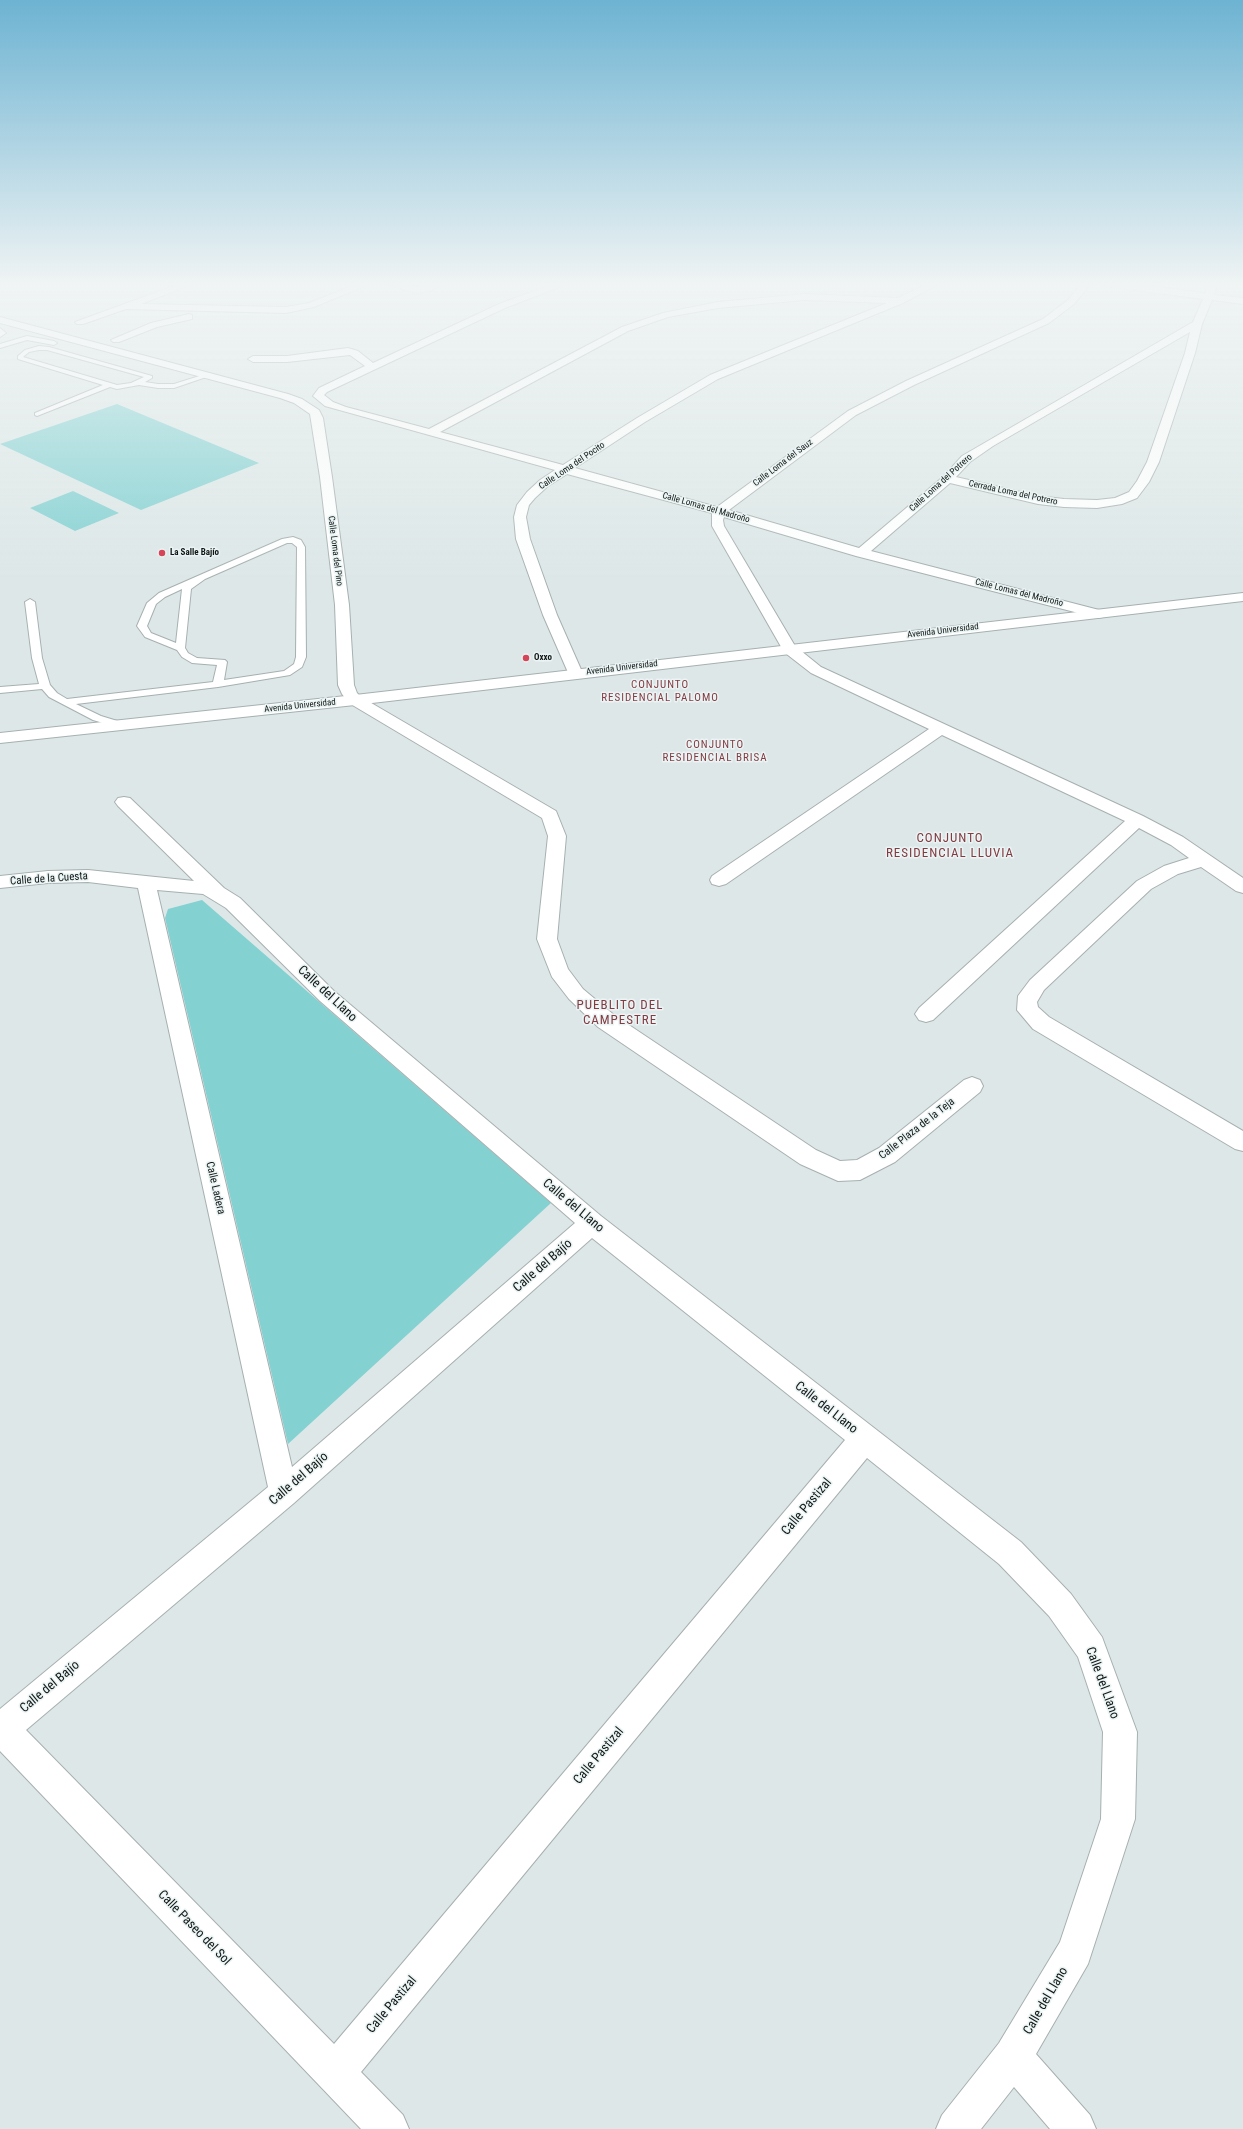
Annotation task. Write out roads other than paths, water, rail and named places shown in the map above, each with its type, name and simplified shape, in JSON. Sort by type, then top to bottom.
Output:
[{"type":"street","name":"Calle Loma del Pino","points":[[233,382],[284,396],[305,405],[315,412],[342,605],[346,685],[350,694],[356,700]]},
{"type":"street","name":"Calle Lomas del Madroño","points":[[340,382],[323,390],[318,396],[329,404],[342,409],[719,511],[861,553],[1098,614]]},
{"type":"street","points":[[430,433],[525,382]]},
{"type":"street","name":"Calle Loma del Pocito","points":[[575,674],[550,615],[523,539],[520,517],[523,505],[531,495],[565,470],[647,416],[705,382]]},
{"type":"street","name":"Calle Loma del Sauz","points":[[719,511],[821,434],[852,413],[911,382]]},
{"type":"street","name":"Calle Loma del Potrero","points":[[861,553],[948,479],[966,460],[989,444],[1098,382]]},
{"type":"street","name":"Cerrada Loma del Potrero","points":[[948,479],[1038,500],[1064,503],[1097,504],[1118,501],[1133,495],[1143,482],[1153,462],[1175,382]]},
{"type":"street","points":[[719,511],[717,520],[718,526],[789,649],[816,670],[1137,820],[1177,841],[1243,887]]},
{"type":"street","name":"Avenida Universidad","points":[[0,738],[356,700],[1243,597]]},
{"type":"street","name":"Calle Plaza de la Teja","points":[[356,700],[550,815],[557,836],[547,939],[559,972],[576,994],[606,1020],[808,1157],[838,1171],[860,1170],[887,1155],[972,1086]]},
{"type":"street","points":[[719,880],[940,729]]},
{"type":"street","name":"Calle del Llano","points":[[124,802],[218,892],[233,903],[327,996],[592,1223],[1010,1553],[1060,1605],[1091,1648],[1120,1732],[1118,1819],[1075,1951],[1013,2057]]},
{"type":"street","points":[[926,1014],[1137,820]]},
{"type":"street","points":[[1203,860],[1171,870],[1144,885],[1037,985],[1028,996],[1028,1010],[1041,1023],[1243,1142]]},
{"type":"street","name":"Calle de la Cuesta","points":[[0,882],[48,877],[88,876],[146,883]]},
{"type":"street","name":"Calle del Llano","points":[[146,883],[206,888],[218,892]]},
{"type":"street","name":"Calle Ladera","points":[[146,883],[284,1493]]},
{"type":"street","name":"Calle del Bajío","points":[[0,1728],[284,1493],[592,1223]]},
{"type":"street","name":"Calle Pastizal","points":[[334,2073],[864,1439]]},
{"type":"street","name":"Calle Paseo del Sol","points":[[0,1728],[389,2129]]},
{"type":"street","points":[[956,2129],[1013,2057],[1076,2129]]},
{"type":"lane","points":[[100,382],[128,387],[141,383],[158,386],[174,386],[187,382]]},
{"type":"lane","points":[[37,414],[109,385]]},
{"type":"lane","points":[[65,702],[218,684],[287,673],[299,665],[301,637],[300,548],[298,542],[293,540],[285,541],[162,595],[152,603],[142,626],[148,635],[180,648],[185,655],[196,661],[222,662],[218,684]]},
{"type":"lane","points":[[180,648],[187,588],[193,581]]},
{"type":"lane","points":[[30,602],[36,658],[45,686],[53,695],[65,702],[98,718],[120,725]]},
{"type":"lane","points":[[0,690],[45,686]]},
{"type":"place","name":"La Salle Bajío","points":[[162,553]]},
{"type":"place","name":"Oxxo","points":[[526,658]]},
{"type":"district","name":"CONJUNTO RESIDENCIAL PALOMO","points":[[660,691]]},
{"type":"district","name":"CONJUNTO RESIDENCIAL BRISA","points":[[715,751]]},
{"type":"district","name":"CONJUNTO RESIDENCIAL LLUVIA","points":[[950,846]]},
{"type":"district","name":"PUEBLITO DEL CAMPESTRE","points":[[620,1014]]}]
